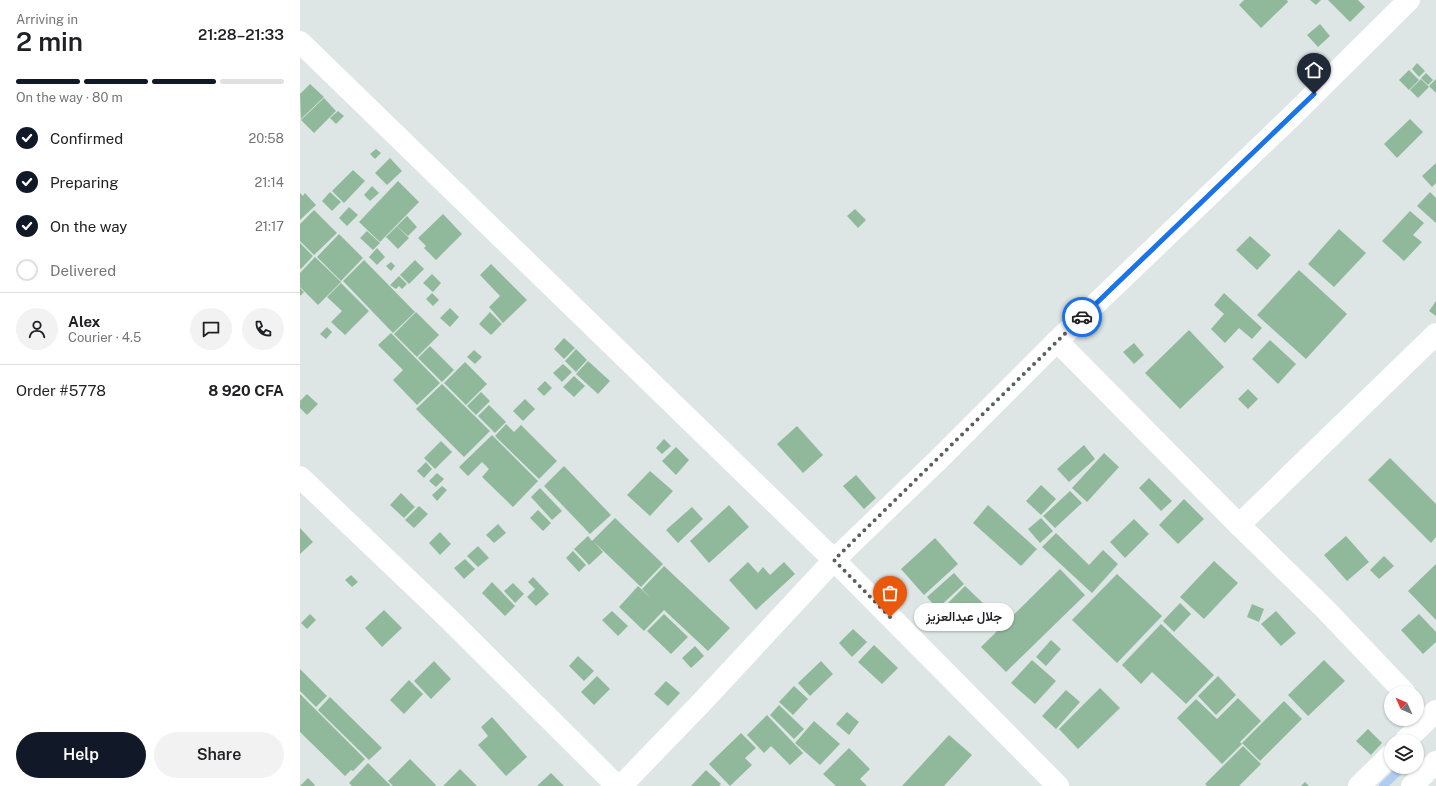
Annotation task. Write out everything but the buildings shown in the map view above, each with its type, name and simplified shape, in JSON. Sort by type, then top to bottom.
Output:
[{"type":"street","points":[[621,786],[702,702],[834,560],[937,461],[1057,341],[1293,115],[1409,0]]},
{"type":"street","points":[[300,42],[834,560],[1058,786]]},
{"type":"street","points":[[1239,525],[1436,334]]},
{"type":"street","points":[[1057,341],[1239,525],[1325,609],[1398,686]]},
{"type":"street","points":[[300,476],[449,619],[617,786]]},
{"type":"street","points":[[1411,734],[1429,715]]},
{"type":"street","points":[[1359,786],[1384,762]]},
{"type":"street","points":[[1412,786],[1436,762]]},
{"type":"waterway","points":[[1383,786],[1396,774]]},
{"type":"way so far","points":[[890,617],[834,560],[937,461],[1082,317]]},
{"type":"place","name":"جلال عبدالعزيز","points":[[890,617]]},
{"type":"route","points":[[1082,317],[1314,94]]}]
